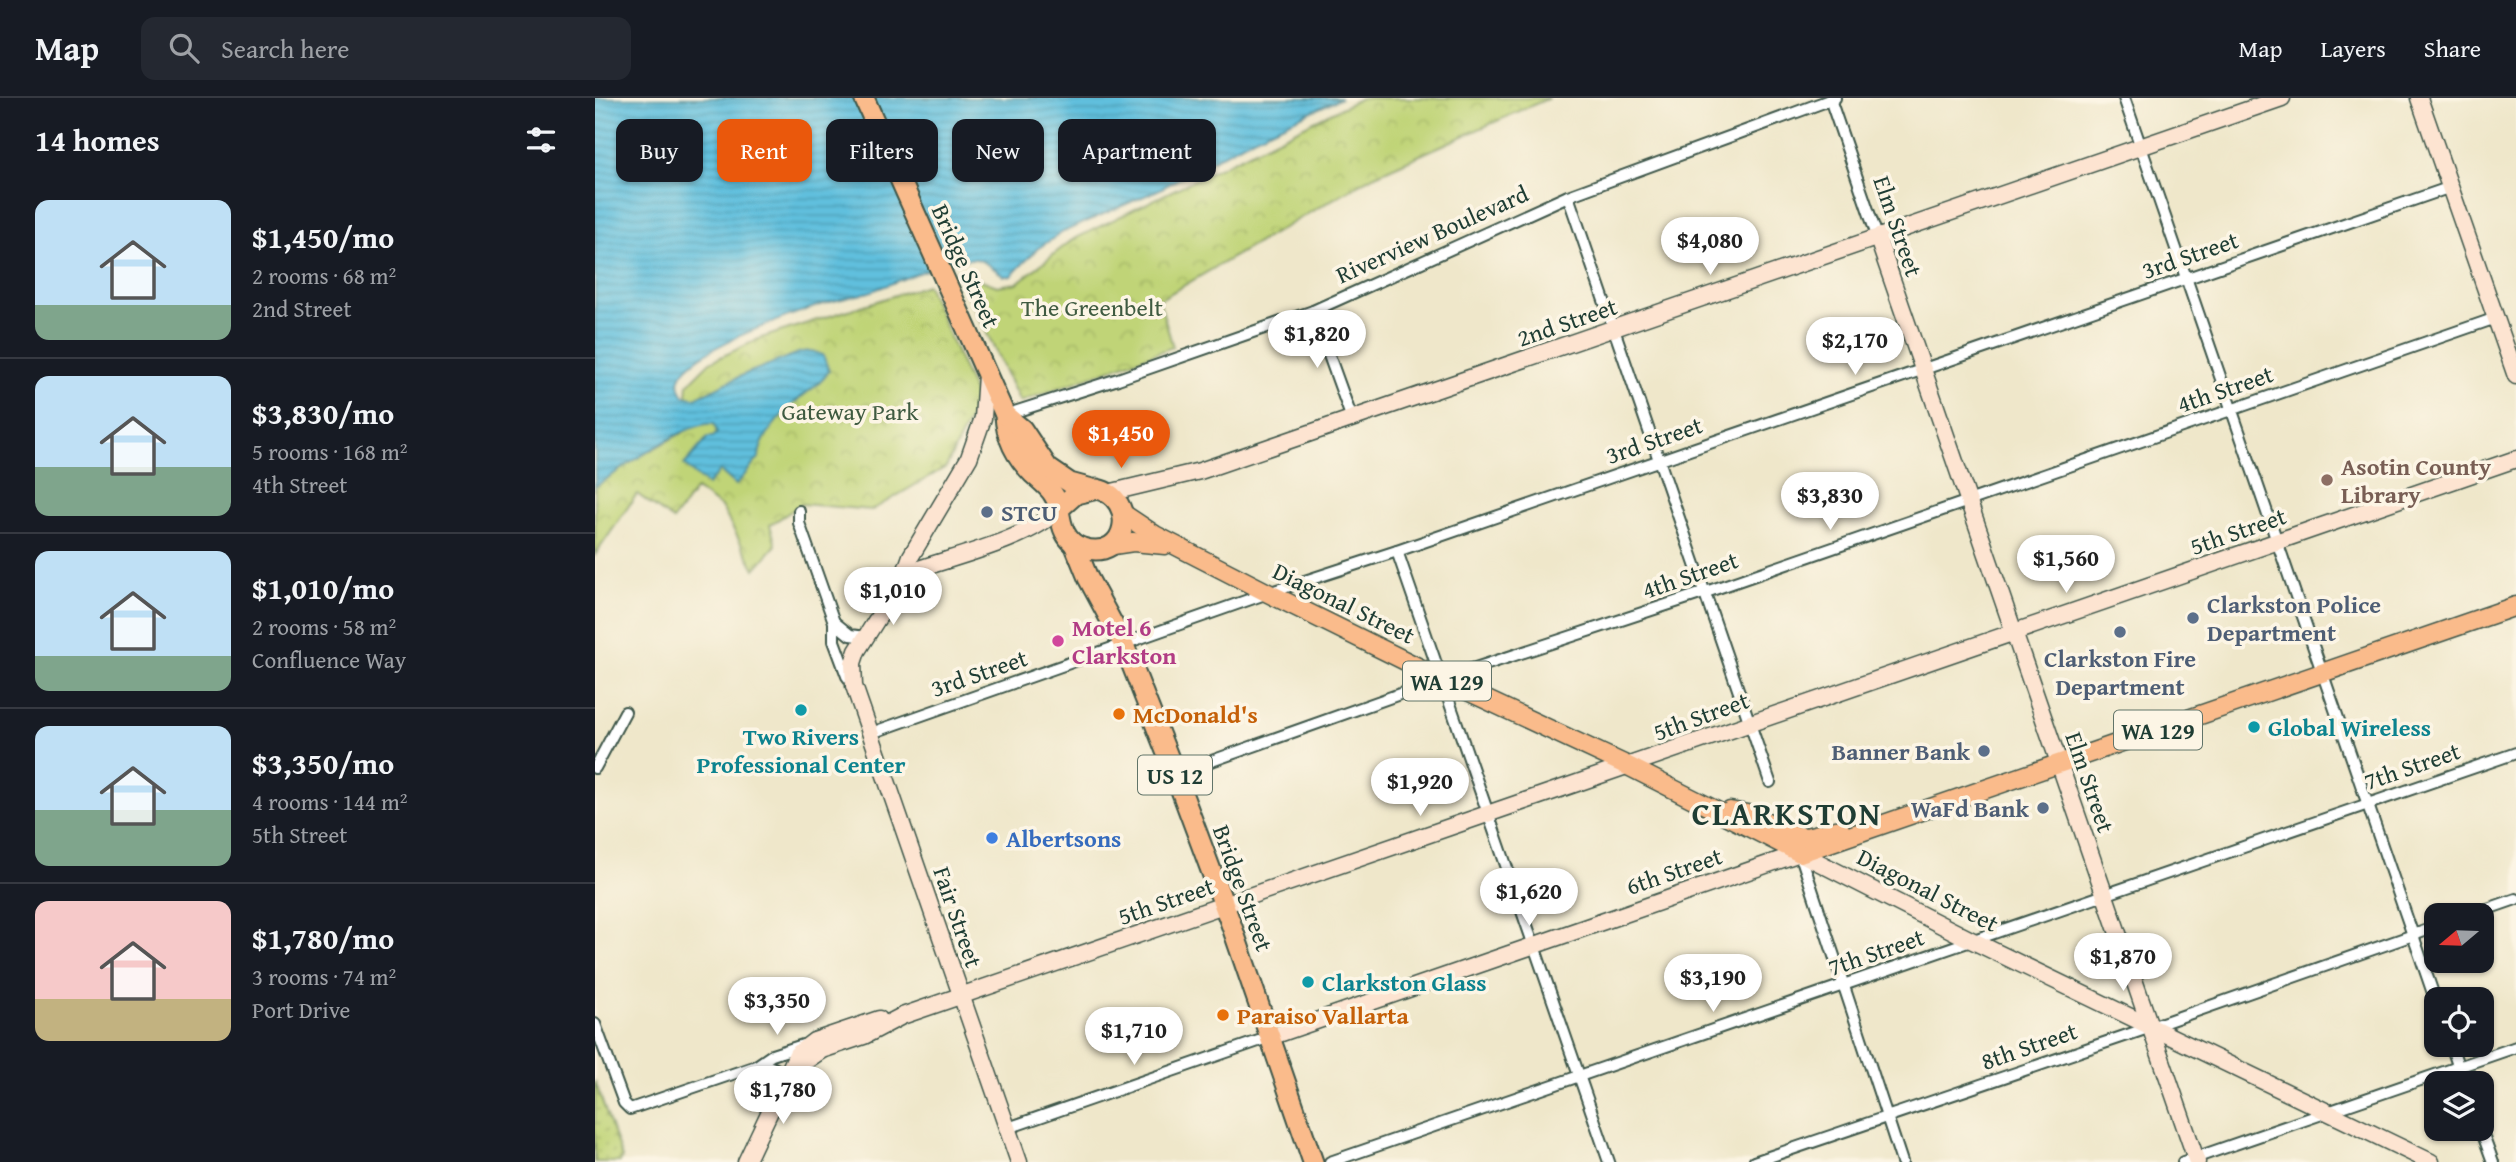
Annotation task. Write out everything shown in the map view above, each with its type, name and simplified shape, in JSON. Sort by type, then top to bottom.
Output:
[{"type":"highway","name":"Bridge Street","points":[[864,98],[1005,415],[1006,430],[1016,454],[1052,491],[1059,509]]},
{"type":"highway","name":"Bridge Street","points":[[1005,415],[1022,429],[1048,468],[1070,483],[1100,491]]},
{"type":"highway","points":[[1059,509],[1072,497],[1100,491]]},
{"type":"highway","name":"US 12","points":[[1100,491],[1122,511]]},
{"type":"highway","name":"US 12","points":[[1059,509],[1070,539]]},
{"type":"highway","points":[[1100,598],[1100,573],[1110,547],[1122,529],[1122,511]]},
{"type":"highway","name":"Bridge Street","points":[[1070,539],[1124,645],[1175,774],[1224,905],[1313,1162]]},
{"type":"highway","points":[[1070,539],[1093,551],[1110,547]]},
{"type":"main road","name":"Diagonal Street","points":[[1122,511],[1155,535],[1268,593],[1442,679],[1628,766],[1800,853]]},
{"type":"main road","name":"Diagonal Street","points":[[1110,547],[1133,542],[1179,547]]},
{"type":"main road","name":"6th Street","points":[[1800,853],[2516,606]]},
{"type":"main road","name":"WA 129","points":[[1710,808],[1753,815],[1791,834],[1806,836],[1846,828],[1853,828],[1859,833]]},
{"type":"street","points":[[2124,98],[2431,987]]},
{"type":"street","name":"2nd Street","points":[[1100,491],[1189,475],[2282,98]]},
{"type":"street","points":[[2419,98],[2516,376]]},
{"type":"street","name":"Riverview Boulevard","points":[[1005,415],[1313,311],[1568,196],[1832,99]]},
{"type":"street","name":"Elm Street","points":[[1832,99],[2151,1027],[2192,1160]]},
{"type":"street","name":"3rd Street","points":[[871,733],[1268,593],[1397,551],[2451,187]]},
{"type":"street","points":[[1568,196],[1770,782]]},
{"type":"street","points":[[1313,311],[1352,419]]},
{"type":"street","name":"4th Street","points":[[1175,774],[1442,679],[1706,592],[2496,318]]},
{"type":"street","points":[[834,622],[850,635],[866,637],[903,578],[911,556],[969,458],[983,418],[986,372]]},
{"type":"street","name":"5th Street","points":[[787,1074],[822,1051],[864,1036],[902,1016],[960,995],[2516,459]]},
{"type":"street","points":[[1122,511],[1125,501],[1143,485]]},
{"type":"street","points":[[903,578],[919,569],[1027,531],[1049,519],[1059,509]]},
{"type":"street","name":"Fair Street","points":[[799,511],[799,523],[834,622],[834,641],[871,733],[1019,1162]]},
{"type":"street","points":[[1027,531],[1070,539]]},
{"type":"street","points":[[1397,551],[1609,1162]]},
{"type":"street","name":"Fair Street","points":[[854,686],[853,663],[866,637]]},
{"type":"street","points":[[595,768],[625,712]]},
{"type":"street","name":"7th Street","points":[[1330,1162],[2516,753]]},
{"type":"street","points":[[1800,853],[1902,1162]]},
{"type":"street","name":"Diagonal Street","points":[[1800,853],[1971,940],[2431,1162]]},
{"type":"street","name":"6th Street","points":[[1008,1128],[1800,853]]},
{"type":"street","points":[[2494,907],[2516,899]]},
{"type":"street","name":"8th Street","points":[[1754,1162],[2424,931]]},
{"type":"street","name":"5th Street","points":[[595,1024],[624,1103],[630,1109],[756,1066],[772,1055],[883,1018],[902,1016]]},
{"type":"street","name":"5th Street","points":[[787,1074],[797,1054],[814,1041]]},
{"type":"street","points":[[2192,1160],[2516,1047]]},
{"type":"street","points":[[2455,1057],[2460,1071]]},
{"type":"street","points":[[746,1162],[787,1074],[771,1067],[756,1066]]},
{"type":"street","points":[[2485,1141],[2493,1162]]},
{"type":"green space","name":"The Greenbelt","points":[[1361,98],[1549,98],[1373,176],[1159,300],[1173,347],[1020,402],[957,271],[997,286],[1017,283],[1072,240],[1190,182],[1216,182],[1216,169]]},
{"type":"green space","name":"Gateway Park","points":[[927,285],[978,402],[946,467],[872,510],[802,504],[770,525],[776,545],[755,569],[722,508],[696,489],[673,520],[637,494],[595,555],[595,487],[630,462],[684,432],[688,384],[710,362],[761,338]]},
{"type":"green space","points":[[595,1081],[622,1158],[620,1162],[595,1162]]},
{"type":"water","points":[[595,98],[1341,98],[1253,138],[1216,158],[1216,119],[1058,119],[1058,182],[1173,182],[1063,232],[1037,249],[1011,276],[1004,276],[976,259],[953,261],[869,292],[803,311],[722,344],[690,365],[681,376],[679,386],[684,396],[695,398],[745,374],[801,352],[812,351],[823,355],[829,371],[773,425],[763,442],[759,458],[736,485],[720,471],[707,485],[684,465],[708,437],[717,433],[714,424],[688,430],[672,438],[595,487]]},
{"type":"place","name":"Asotin County Library","points":[[2327,480]]},
{"type":"place","name":"STCU","points":[[987,512]]},
{"type":"place","name":"Clarkston Police Department","points":[[2193,618]]},
{"type":"place","name":"Clarkston Fire Department","points":[[2120,632]]},
{"type":"place","name":"Motel 6 Clarkston","points":[[1058,641]]},
{"type":"place","name":"Two Rivers Professional Center","points":[[801,710]]},
{"type":"place","name":"McDonald's","points":[[1119,714]]},
{"type":"place","name":"Global Wireless","points":[[2254,727]]},
{"type":"place","name":"Banner Bank","points":[[1984,751]]},
{"type":"place","name":"WaFd Bank","points":[[2043,808]]},
{"type":"place","name":"Albertsons","points":[[992,838]]},
{"type":"place","name":"Clarkston Glass","points":[[1308,982]]},
{"type":"place","name":"Paraiso Vallarta","points":[[1223,1015]]},
{"type":"district","name":"CLARKSTON","points":[[1787,813]]}]
